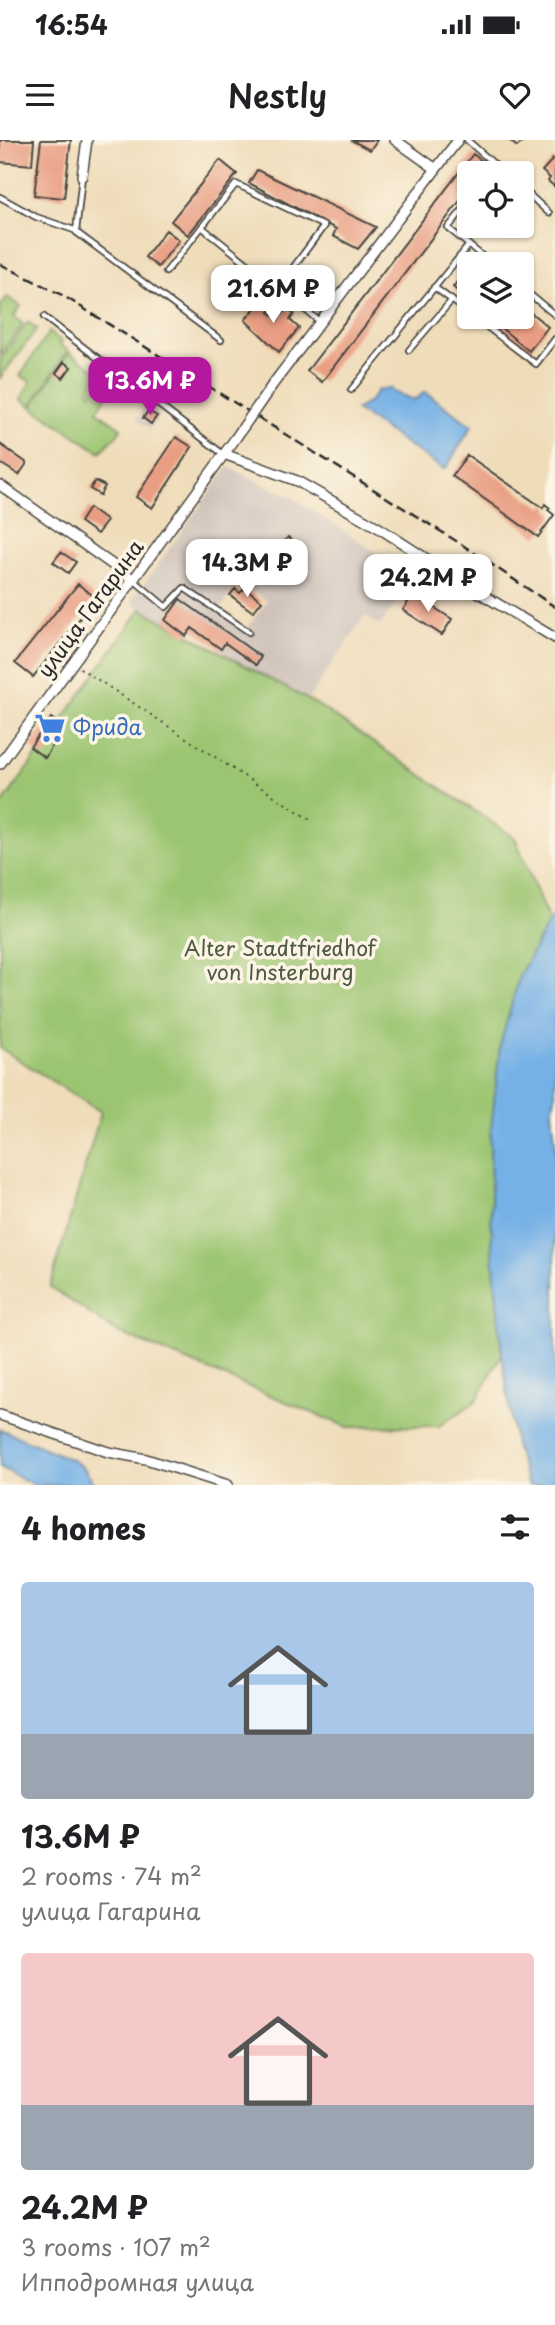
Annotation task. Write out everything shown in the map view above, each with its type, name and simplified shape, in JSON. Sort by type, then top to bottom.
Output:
[{"type":"street","points":[[82,176],[87,140]]},
{"type":"street","points":[[395,140],[436,169]]},
{"type":"street","points":[[319,321],[458,140]]},
{"type":"street","name":"улица Гагарина","points":[[0,764],[319,321]]},
{"type":"street","points":[[224,454],[297,481],[379,528],[472,589],[555,638]]},
{"type":"street","points":[[0,485],[134,580]]},
{"type":"street","points":[[0,1415],[108,1452],[146,1459],[228,1485]]},
{"type":"lane","points":[[467,140],[491,161]]},
{"type":"lane","points":[[76,231],[82,176]]},
{"type":"lane","points":[[166,272],[236,184],[324,226],[278,288]]},
{"type":"lane","points":[[0,197],[36,217],[76,231],[221,340]]},
{"type":"lane","points":[[534,199],[549,213]]},
{"type":"lane","points":[[457,217],[448,228],[457,236]]},
{"type":"lane","points":[[203,228],[319,321]]},
{"type":"lane","points":[[460,238],[477,252]]},
{"type":"lane","points":[[351,390],[468,245]]},
{"type":"lane","points":[[434,287],[457,304]]},
{"type":"lane","points":[[534,298],[555,315]]},
{"type":"lane","points":[[409,349],[452,300]]},
{"type":"lane","points":[[44,317],[224,454]]},
{"type":"lane","points":[[490,329],[536,364],[555,339]]},
{"type":"lane","points":[[134,580],[166,607],[184,589],[249,632]]},
{"type":"path","points":[[74,663],[312,821]]},
{"type":"shaded area","points":[[147,405],[160,414],[150,429],[137,420]]},
{"type":"shaded area","points":[[228,467],[291,497],[415,577],[380,626],[365,616],[302,708],[192,629],[186,636],[165,621],[162,624],[131,602]],"holes":[[[287,538],[307,552],[293,572],[273,558]],[[239,582],[267,601],[247,628],[220,609]]]},
{"type":"shaded area","points":[[415,577],[463,607],[441,639],[393,608]]},
{"type":"green space","points":[[7,297],[21,306],[14,316],[23,324],[0,354],[0,307]]},
{"type":"green space","points":[[28,322],[37,329],[0,378],[0,359]]},
{"type":"green space","points":[[49,332],[68,350],[31,406],[21,399],[31,381],[20,376]]},
{"type":"green space","points":[[69,352],[100,373],[89,390],[91,393],[104,376],[115,383],[97,411],[121,428],[116,437],[100,452],[32,407]]},
{"type":"green space","name":"Alter Stadtfriedhof von Insterburg","points":[[141,609],[316,704],[515,838],[549,922],[520,974],[490,1140],[492,1243],[502,1354],[476,1401],[439,1426],[347,1427],[119,1333],[50,1287],[101,1112],[0,1048],[0,807]]},
{"type":"water","points":[[390,388],[393,392],[414,400],[425,392],[472,426],[446,468],[443,469],[356,410],[369,402],[378,390]]},
{"type":"water","points":[[555,916],[555,1097],[552,1112],[555,1142],[555,1485],[528,1485],[515,1446],[502,1354],[492,1243],[490,1140],[500,1046],[520,974]]},
{"type":"water","points":[[0,1429],[72,1460],[84,1468],[95,1485],[34,1485],[0,1467]]},
{"type":"building","points":[[0,140],[34,140],[32,165],[0,162]]},
{"type":"building","points":[[41,140],[71,140],[64,198],[34,195]]},
{"type":"building","points":[[351,140],[377,140],[370,150]]},
{"type":"building","points":[[509,140],[524,140],[517,147]]},
{"type":"building","points":[[473,154],[482,161],[468,161]]},
{"type":"building","points":[[220,160],[237,174],[188,235],[171,221]]},
{"type":"building","points":[[555,160],[555,187],[542,171]]},
{"type":"building","points":[[257,170],[376,227],[358,249],[333,236],[336,229],[249,183]]},
{"type":"building","points":[[457,175],[457,205],[322,382],[307,371]]},
{"type":"building","points":[[166,230],[179,240],[158,267],[145,257]]},
{"type":"building","points":[[263,299],[273,307],[269,312],[278,319],[287,308],[294,314],[290,320],[299,328],[279,352],[245,320]]},
{"type":"building","points":[[534,315],[548,327],[529,351],[502,329],[534,329]]},
{"type":"building","points":[[64,362],[71,367],[63,378],[56,373]]},
{"type":"building","points":[[148,411],[157,416],[151,424],[143,418]]},
{"type":"building","points":[[176,437],[192,447],[152,508],[136,497]]},
{"type":"building","points":[[0,444],[27,463],[19,475],[0,463]]},
{"type":"building","points":[[467,455],[543,508],[545,504],[550,508],[548,510],[554,515],[538,537],[452,476]]},
{"type":"building","points":[[95,481],[105,486],[100,495],[90,489]]},
{"type":"building","points":[[89,508],[107,521],[97,534],[80,522]]},
{"type":"building","points":[[288,537],[302,548],[288,565],[275,554]]},
{"type":"building","points":[[61,552],[76,562],[68,573],[53,562]]},
{"type":"building","points":[[78,584],[96,598],[33,677],[15,663]]},
{"type":"building","points":[[245,588],[262,601],[253,612],[230,595],[235,589],[240,593]]},
{"type":"building","points":[[413,594],[452,619],[442,635],[403,610]]},
{"type":"building","points":[[180,599],[261,657],[256,665],[225,643],[221,649],[192,628],[186,636],[165,620]]},
{"type":"building","points":[[51,718],[64,727],[45,758],[30,747]]},
{"type":"railway","points":[[0,264],[62,295],[461,544],[555,607]]},
{"type":"place","name":"Фрида","points":[[50,728]]}]
